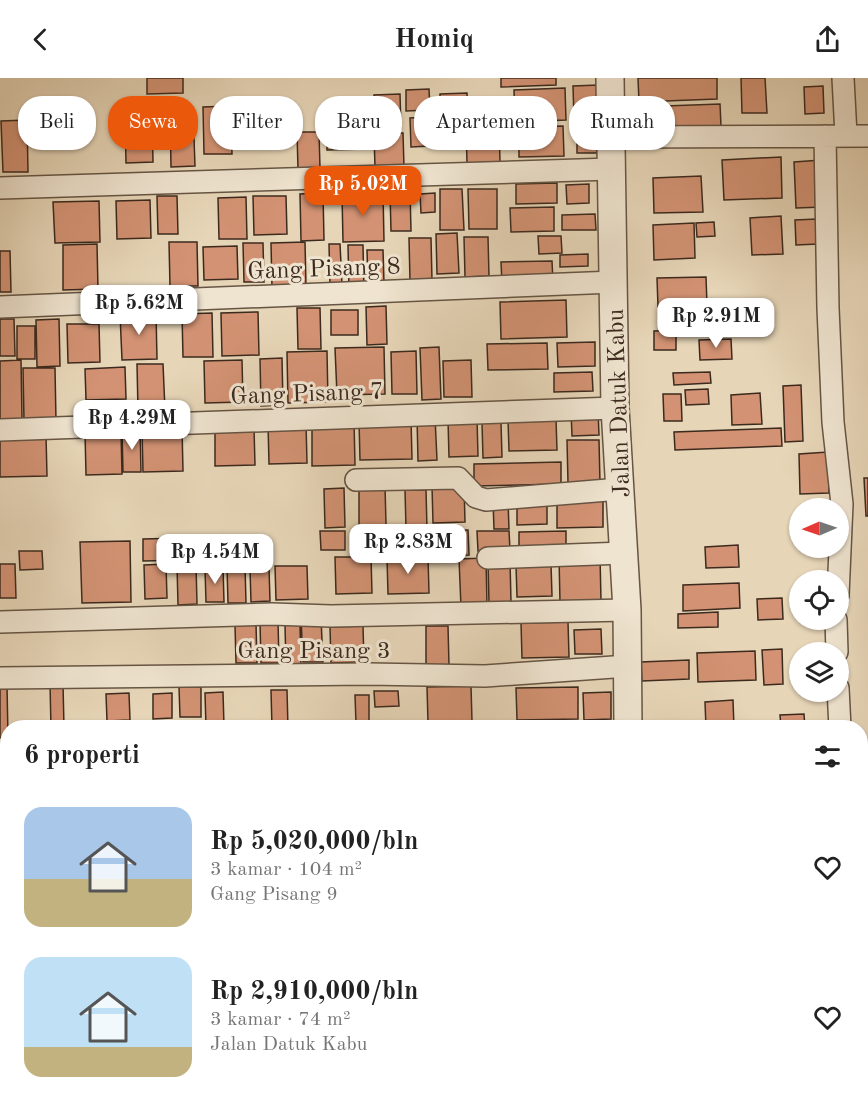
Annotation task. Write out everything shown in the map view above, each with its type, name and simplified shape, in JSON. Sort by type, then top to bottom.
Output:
[{"type":"street","name":"Jalan Datuk Kabu","points":[[610,78],[610,96]]},
{"type":"street","points":[[839,570],[842,504],[833,411],[828,308],[835,136],[843,78]]},
{"type":"street","points":[[675,137],[868,136]]},
{"type":"street","name":"Jalan Datuk Kabu","points":[[611,150],[615,408],[627,610],[628,720]]},
{"type":"street","points":[[0,188],[611,169]]},
{"type":"street","name":"Gang Pisang 8","points":[[0,307],[614,282]]},
{"type":"street","name":"Gang Pisang 7","points":[[0,430],[615,408]]},
{"type":"street","points":[[356,480],[458,478],[476,497],[486,500],[621,489]]},
{"type":"street","points":[[488,558],[624,553]]},
{"type":"street","points":[[0,622],[272,614],[330,616],[627,610]]},
{"type":"street","name":"Gang Pisang 3","points":[[0,678],[368,674],[485,676],[628,666]]},
{"type":"street","points":[[839,702],[840,720]]},
{"type":"building","points":[[147,78],[183,78],[183,93],[147,94]]},
{"type":"building","points":[[501,78],[556,78],[556,85],[501,87]]},
{"type":"building","points":[[638,78],[717,78],[717,99],[675,101],[675,96],[639,96]]},
{"type":"building","points":[[741,78],[765,78],[767,113],[742,113]]},
{"type":"building","points":[[599,85],[599,96],[573,96],[573,86]]},
{"type":"building","points":[[823,86],[824,113],[805,114],[804,87]]},
{"type":"building","points":[[565,88],[566,120],[557,120],[557,96],[514,96],[514,90]]},
{"type":"building","points":[[429,89],[429,96],[414,96],[414,111],[406,111],[406,90]]},
{"type":"building","points":[[467,93],[467,96],[440,96],[440,94]]},
{"type":"building","points":[[400,94],[400,96],[374,96]]},
{"type":"building","points":[[720,104],[721,126],[675,128],[675,106]]},
{"type":"building","points":[[203,107],[210,107],[210,150],[232,150],[232,154],[204,154]]},
{"type":"building","points":[[410,118],[414,118],[414,147],[411,147]]},
{"type":"building","points":[[18,120],[18,150],[28,150],[28,172],[3,172],[1,121]]},
{"type":"building","points":[[557,126],[563,126],[564,156],[519,157],[519,150],[557,150]]},
{"type":"building","points":[[303,132],[315,132],[315,150],[320,150],[320,168],[298,169],[297,150],[303,150]]},
{"type":"building","points":[[402,133],[404,167],[375,167],[374,150],[402,150]]},
{"type":"building","points":[[126,150],[153,150],[153,162],[126,163]]},
{"type":"building","points":[[171,150],[194,150],[195,166],[171,167]]},
{"type":"building","points":[[467,150],[500,150],[500,162],[467,163]]},
{"type":"building","points":[[577,150],[597,150],[597,153],[577,153]]},
{"type":"building","points":[[781,157],[782,198],[724,200],[722,160]]},
{"type":"building","points":[[821,160],[823,207],[796,208],[794,162]]},
{"type":"building","points":[[701,176],[703,212],[654,213],[653,178]]},
{"type":"building","points":[[557,183],[557,203],[516,204],[516,184]]},
{"type":"building","points":[[589,184],[589,203],[567,204],[566,185]]},
{"type":"building","points":[[440,189],[462,189],[464,230],[440,230]]},
{"type":"building","points":[[468,189],[497,189],[497,229],[469,229]]},
{"type":"building","points":[[410,191],[411,231],[391,231],[390,192]]},
{"type":"building","points":[[383,192],[384,241],[343,242],[342,194]]},
{"type":"building","points":[[323,193],[324,240],[301,241],[300,194]]},
{"type":"building","points":[[435,193],[435,212],[421,213],[420,194]]},
{"type":"building","points":[[157,196],[177,196],[178,234],[158,234]]},
{"type":"building","points":[[253,196],[286,196],[287,234],[254,235]]},
{"type":"building","points":[[246,197],[247,239],[219,239],[218,198]]},
{"type":"building","points":[[150,200],[151,238],[117,239],[116,201]]},
{"type":"building","points":[[99,201],[100,242],[55,243],[53,202]]},
{"type":"building","points":[[554,207],[554,231],[511,232],[510,208]]},
{"type":"building","points":[[595,214],[596,230],[562,230],[562,215]]},
{"type":"building","points":[[781,216],[783,254],[752,255],[750,218]]},
{"type":"building","points":[[817,219],[818,244],[796,245],[795,220]]},
{"type":"building","points":[[714,222],[715,236],[697,237],[696,223]]},
{"type":"building","points":[[694,223],[695,258],[654,260],[653,225]]},
{"type":"building","points":[[457,233],[459,273],[437,274],[436,234]]},
{"type":"building","points":[[538,236],[561,236],[562,253],[539,254]]},
{"type":"building","points":[[464,237],[488,237],[489,276],[465,277]]},
{"type":"building","points":[[409,238],[431,238],[432,280],[410,281]]},
{"type":"building","points":[[169,242],[197,242],[198,286],[170,286]]},
{"type":"building","points":[[305,242],[306,287],[272,288],[271,243]]},
{"type":"building","points":[[243,243],[263,243],[264,282],[244,282]]},
{"type":"building","points":[[97,244],[98,289],[63,290],[63,245]]},
{"type":"building","points":[[329,244],[340,244],[342,285],[330,285]]},
{"type":"building","points":[[348,245],[363,245],[364,292],[349,292]]},
{"type":"building","points":[[237,246],[238,279],[204,280],[203,247]]},
{"type":"building","points":[[367,250],[383,250],[384,283],[368,284]]},
{"type":"building","points":[[0,251],[10,251],[11,292],[0,292]]},
{"type":"building","points":[[588,254],[588,266],[560,267],[560,255]]},
{"type":"building","points":[[552,261],[553,282],[502,284],[501,262]]},
{"type":"building","points":[[706,277],[707,305],[658,307],[657,278]]},
{"type":"building","points":[[566,300],[567,337],[501,339],[500,302]]},
{"type":"building","points":[[386,306],[387,344],[367,345],[366,307]]},
{"type":"building","points":[[297,308],[320,308],[321,349],[298,349]]},
{"type":"building","points":[[331,310],[358,310],[358,335],[331,335]]},
{"type":"building","points":[[258,312],[259,355],[222,356],[221,313]]},
{"type":"building","points":[[156,313],[157,359],[122,360],[120,314]]},
{"type":"building","points":[[212,313],[213,357],[183,357],[182,314]]},
{"type":"building","points":[[0,319],[14,319],[15,356],[0,356]]},
{"type":"building","points":[[59,319],[60,366],[37,367],[36,320]]},
{"type":"building","points":[[67,324],[99,324],[100,362],[68,363]]},
{"type":"building","points":[[17,326],[35,326],[35,359],[17,359]]},
{"type":"building","points":[[676,330],[676,350],[654,350],[654,331]]},
{"type":"building","points":[[731,339],[732,359],[700,360],[699,340]]},
{"type":"building","points":[[595,342],[595,366],[558,367],[557,343]]},
{"type":"building","points":[[547,343],[548,369],[488,370],[487,344]]},
{"type":"building","points":[[384,347],[385,394],[337,395],[335,348]]},
{"type":"building","points":[[439,347],[441,399],[422,400],[420,348]]},
{"type":"building","points":[[327,351],[328,402],[288,403],[287,352]]},
{"type":"building","points":[[416,351],[417,394],[392,394],[391,352]]},
{"type":"building","points":[[282,358],[283,405],[261,406],[260,359]]},
{"type":"building","points":[[21,360],[22,419],[0,419],[0,361]]},
{"type":"building","points":[[242,360],[243,402],[205,403],[204,361]]},
{"type":"building","points":[[471,360],[472,397],[444,397],[443,361]]},
{"type":"building","points":[[137,364],[163,364],[165,410],[138,410]]},
{"type":"building","points":[[125,367],[126,399],[86,400],[85,369]]},
{"type":"building","points":[[23,368],[55,368],[56,421],[24,421]]},
{"type":"building","points":[[592,372],[593,391],[554,392],[554,373]]},
{"type":"building","points":[[710,372],[711,383],[674,385],[673,373]]},
{"type":"building","points":[[801,385],[803,441],[785,442],[783,386]]},
{"type":"building","points":[[708,389],[709,404],[686,405],[685,390]]},
{"type":"building","points":[[760,393],[762,424],[732,425],[731,395]]},
{"type":"building","points":[[663,394],[681,394],[682,421],[664,421]]},
{"type":"building","points":[[571,411],[598,411],[599,435],[572,436]]},
{"type":"building","points":[[417,417],[435,417],[437,460],[418,461]]},
{"type":"building","points":[[411,419],[412,459],[360,460],[359,420]]},
{"type":"building","points":[[477,419],[478,456],[449,457],[448,420]]},
{"type":"building","points":[[556,419],[557,450],[509,451],[508,420]]},
{"type":"building","points":[[354,422],[355,465],[312,466],[312,423]]},
{"type":"building","points":[[306,423],[307,463],[269,464],[268,424]]},
{"type":"building","points":[[482,423],[501,423],[502,457],[483,458]]},
{"type":"building","points":[[182,428],[183,471],[143,472],[142,429]]},
{"type":"building","points":[[254,428],[255,465],[215,466],[215,429]]},
{"type":"building","points":[[781,428],[782,446],[675,450],[674,432]]},
{"type":"building","points":[[140,429],[141,472],[123,472],[122,430]]},
{"type":"building","points":[[121,431],[122,474],[86,475],[85,432]]},
{"type":"building","points":[[46,435],[47,476],[0,477],[0,436]]},
{"type":"building","points":[[567,440],[599,440],[600,483],[568,483]]},
{"type":"building","points":[[828,452],[829,493],[800,494],[799,454]]},
{"type":"building","points":[[561,462],[561,484],[474,486],[474,464]]},
{"type":"building","points":[[864,478],[868,478],[868,516],[866,516]]},
{"type":"building","points":[[385,485],[386,525],[359,525],[359,486]]},
{"type":"building","points":[[464,485],[465,522],[433,523],[432,486]]},
{"type":"building","points":[[344,488],[345,527],[325,528],[324,489]]},
{"type":"building","points":[[405,490],[426,490],[427,529],[406,529]]},
{"type":"building","points":[[517,500],[547,500],[547,524],[517,525]]},
{"type":"building","points":[[603,500],[603,527],[557,528],[557,501]]},
{"type":"building","points":[[493,501],[508,501],[509,529],[494,529]]},
{"type":"building","points":[[468,530],[469,555],[436,556],[435,531]]},
{"type":"building","points":[[320,531],[345,531],[345,550],[321,550]]},
{"type":"building","points":[[477,531],[509,531],[510,550],[478,551]]},
{"type":"building","points":[[566,531],[566,553],[519,554],[519,532]]},
{"type":"building","points":[[385,535],[426,535],[426,550],[385,551]]},
{"type":"building","points":[[185,538],[186,560],[143,561],[143,539]]},
{"type":"building","points":[[130,541],[131,602],[82,603],[80,542]]},
{"type":"building","points":[[738,545],[739,567],[706,568],[705,547]]},
{"type":"building","points":[[19,551],[42,551],[43,569],[20,570]]},
{"type":"building","points":[[600,556],[601,601],[560,602],[559,557]]},
{"type":"building","points":[[335,557],[371,557],[372,593],[336,594]]},
{"type":"building","points":[[428,557],[429,593],[388,594],[387,558]]},
{"type":"building","points":[[486,558],[487,606],[461,607],[459,559]]},
{"type":"building","points":[[510,561],[511,602],[489,603],[488,562]]},
{"type":"building","points":[[0,564],[15,564],[16,598],[0,598]]},
{"type":"building","points":[[166,564],[167,598],[145,599],[144,565]]},
{"type":"building","points":[[551,564],[552,596],[517,597],[516,565]]},
{"type":"building","points":[[177,565],[196,565],[197,604],[178,605]]},
{"type":"building","points":[[227,566],[245,566],[246,603],[228,603]]},
{"type":"building","points":[[275,566],[307,566],[308,599],[276,600]]},
{"type":"building","points":[[223,567],[224,602],[206,602],[205,568]]},
{"type":"building","points":[[269,568],[270,601],[251,602],[250,569]]},
{"type":"building","points":[[739,583],[740,608],[683,611],[683,585]]},
{"type":"building","points":[[782,598],[783,619],[758,620],[757,599]]},
{"type":"building","points":[[718,612],[718,627],[678,628],[678,614]]},
{"type":"building","points":[[301,618],[321,618],[323,662],[303,662]]},
{"type":"building","points":[[278,621],[279,663],[261,663],[260,622]]},
{"type":"building","points":[[568,622],[569,657],[522,658],[521,623]]},
{"type":"building","points":[[256,624],[257,663],[236,663],[235,625]]},
{"type":"building","points":[[285,625],[300,625],[301,665],[286,665]]},
{"type":"building","points":[[363,626],[364,662],[331,663],[330,627]]},
{"type":"building","points":[[426,626],[448,626],[449,665],[426,666]]},
{"type":"building","points":[[601,629],[602,654],[575,654],[574,630]]},
{"type":"building","points":[[782,649],[783,684],[764,685],[762,650]]},
{"type":"building","points":[[755,651],[756,680],[698,682],[697,653]]},
{"type":"building","points":[[689,660],[689,679],[642,681],[641,662]]},
{"type":"building","points":[[50,684],[63,684],[64,720],[51,720]]},
{"type":"building","points":[[0,685],[7,685],[8,720],[0,720]]},
{"type":"building","points":[[471,686],[472,720],[428,720],[427,687]]},
{"type":"building","points":[[179,687],[201,687],[201,717],[180,717]]},
{"type":"building","points":[[578,687],[578,719],[517,720],[516,688]]},
{"type":"building","points":[[271,690],[287,690],[288,720],[272,720]]},
{"type":"building","points":[[374,691],[398,691],[399,706],[375,707]]},
{"type":"building","points":[[223,692],[224,720],[206,720],[205,693]]},
{"type":"building","points":[[611,692],[611,719],[584,720],[583,693]]},
{"type":"building","points":[[129,693],[130,720],[107,720],[106,694]]},
{"type":"building","points":[[172,693],[172,718],[153,719],[153,694]]},
{"type":"building","points":[[355,695],[369,695],[369,720],[356,720]]},
{"type":"building","points":[[733,700],[734,720],[706,720],[705,702]]},
{"type":"building","points":[[804,714],[804,720],[780,720],[780,715]]}]
